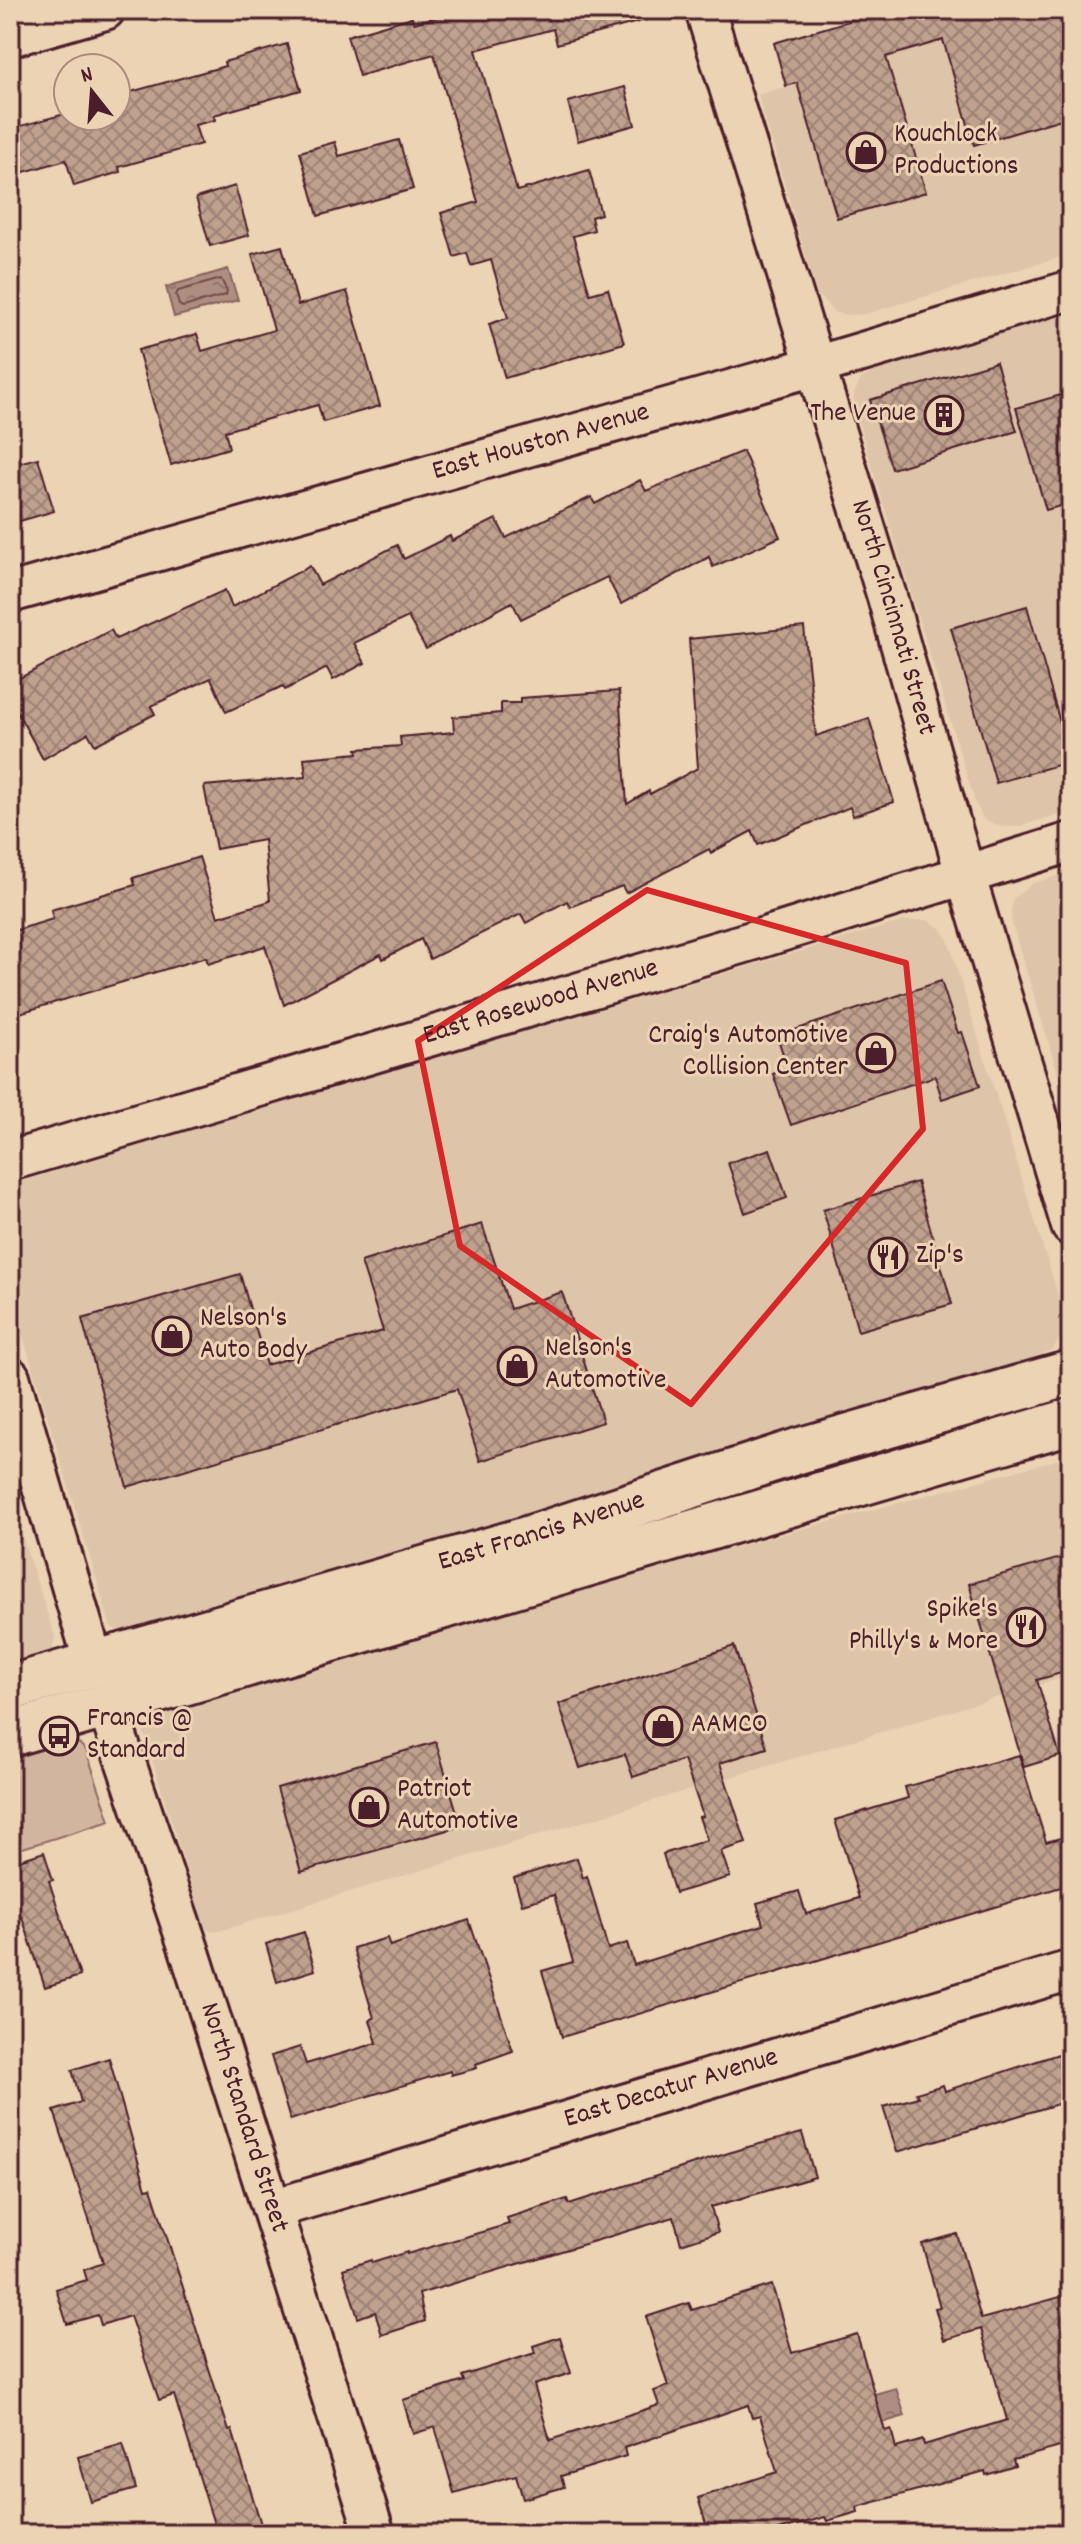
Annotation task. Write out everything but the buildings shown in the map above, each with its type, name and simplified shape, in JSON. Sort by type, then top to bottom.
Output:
[{"type":"main road","name":"East Francis Avenue","points":[[10,1734],[100,1684],[801,1450],[1071,1373]]},
{"type":"main road","name":"East Francis Avenue","points":[[10,1688],[100,1684],[1071,1421]]},
{"type":"street","points":[[10,37],[105,10]]},
{"type":"street","name":"North Cincinnati Street","points":[[705,10],[887,597],[965,874],[1071,1226]]},
{"type":"street","name":"East Houston Avenue","points":[[10,593],[815,366],[1071,290]]},
{"type":"street","name":"East Rosewood Avenue","points":[[10,1161],[712,953],[1071,842]]},
{"type":"street","name":"North Standard Street","points":[[10,1377],[100,1684],[273,2209],[375,2534]]},
{"type":"street","name":"East Decatur Avenue","points":[[273,2209],[1071,1970]]},
{"type":"highlighted area","points":[[647,890],[906,963],[923,1129],[691,1404],[460,1246],[418,1041]]},
{"type":"shaded area","points":[[1052,10],[1071,10],[1071,254],[865,314],[835,313],[817,294],[758,95]]},
{"type":"shaded area","points":[[1071,313],[1071,811],[1020,826],[1001,827],[985,821],[976,805],[854,408],[854,394],[861,379],[875,371]]},
{"type":"shaded area","points":[[1071,872],[1071,1116],[1012,924],[1011,912],[1013,899],[1033,883]]},
{"type":"shaded area","points":[[927,920],[940,928],[948,940],[1065,1318],[1062,1334],[1053,1349],[487,1530],[129,1636],[111,1627],[10,1293],[10,1185],[904,921]]},
{"type":"shaded area","points":[[1071,1456],[1071,1675],[216,1932],[208,1931],[204,1925],[142,1727],[148,1717],[162,1708],[511,1608]]},
{"type":"shaded area","points":[[10,1500],[55,1637],[52,1651],[39,1662],[10,1670]]},
{"type":"shaded area","points":[[61,1739],[74,1739],[86,1750],[110,1821],[10,1852],[10,1754]]},
{"type":"water","points":[[228,269],[238,300],[174,317],[166,287]]},
{"type":"water","points":[[896,2388],[905,2416],[851,2432],[843,2403]]},
{"type":"place","name":"Kouchlock Productions","points":[[866,152]]},
{"type":"place","name":"The Venue","points":[[944,415]]},
{"type":"place","name":"Craig's Automotive Collision Center","points":[[876,1053]]},
{"type":"place","name":"Zip's","points":[[888,1257]]},
{"type":"place","name":"Nelson's Auto Body","points":[[172,1336]]},
{"type":"place","name":"Nelson's Automotive","points":[[517,1366]]},
{"type":"place","name":"Spike's Philly's & More","points":[[1026,1627]]},
{"type":"place","name":"AAMCO","points":[[663,1726]]},
{"type":"place","name":"Francis @ Standard","points":[[59,1736]]},
{"type":"place","name":"Patriot Automotive","points":[[369,1807]]}]
